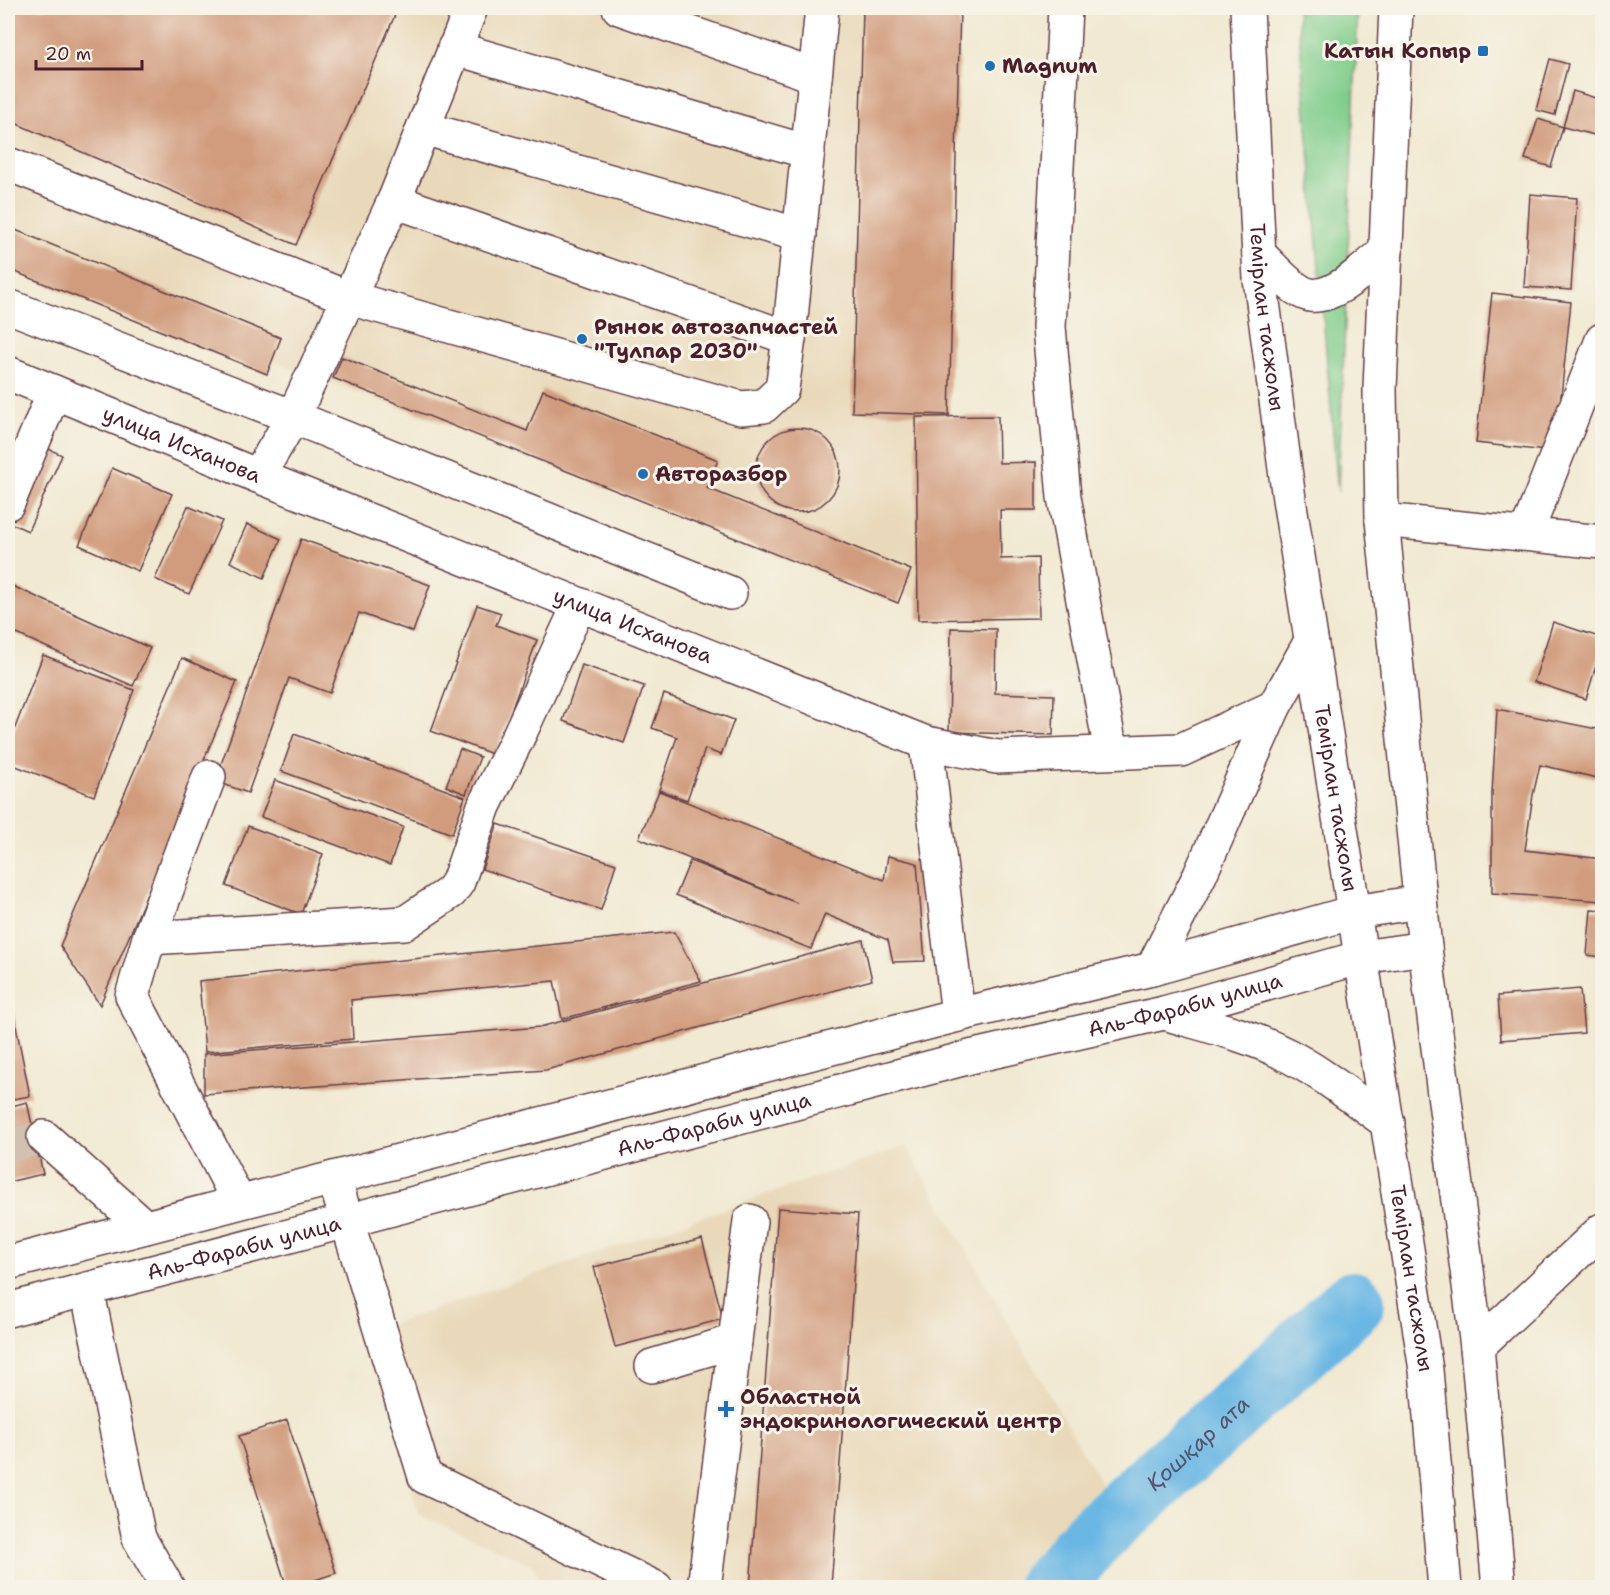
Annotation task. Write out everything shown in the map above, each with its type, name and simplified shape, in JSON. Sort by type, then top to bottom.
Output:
[{"type":"main road","points":[[258,476],[293,417],[394,201],[471,8]]},
{"type":"main road","points":[[619,8],[815,76]]},
{"type":"main road","points":[[8,164],[349,298],[741,408],[764,406],[782,389],[800,235],[822,8]]},
{"type":"main road","points":[[1065,8],[1049,327],[1064,498],[1111,752]]},
{"type":"main road","name":"Темірлан тасжолы","points":[[1247,8],[1260,279],[1289,499],[1426,1370],[1445,1587]]},
{"type":"main road","points":[[1396,8],[1380,389],[1382,519],[1425,948],[1477,1347],[1499,1587]]},
{"type":"main road","points":[[454,48],[808,152]]},
{"type":"main road","points":[[423,128],[800,235]]},
{"type":"main road","points":[[394,201],[789,338]]},
{"type":"main road","points":[[1259,254],[1295,288],[1311,295],[1331,291],[1354,279],[1386,251]]},
{"type":"main road","points":[[8,306],[293,417],[730,593]]},
{"type":"main road","points":[[1526,534],[1602,340]]},
{"type":"main road","name":"улица Исханова","points":[[8,373],[258,476],[926,743],[997,757],[1180,750],[1274,707]]},
{"type":"main road","points":[[8,503],[54,392]]},
{"type":"main road","points":[[1382,519],[1602,542]]},
{"type":"main road","points":[[148,938],[405,923],[451,892],[458,882],[484,806],[579,605]]},
{"type":"main road","points":[[1152,969],[1200,875],[1274,707],[1311,641]]},
{"type":"main road","points":[[926,743],[958,1015]]},
{"type":"main road","points":[[209,777],[148,938],[132,996],[239,1202]]},
{"type":"main road","name":"Аль-Фараби улица","points":[[8,1263],[958,1015],[1152,969],[1354,912],[1420,903]]},
{"type":"main road","name":"Аль-Фараби улица","points":[[8,1310],[974,1056],[1164,1013],[1362,957],[1425,948]]},
{"type":"main road","points":[[1164,1013],[1237,1034],[1284,1053],[1327,1079],[1388,1123]]},
{"type":"main road","points":[[44,1137],[145,1227]]},
{"type":"main road","points":[[334,1178],[349,1220],[425,1478],[656,1587]]},
{"type":"main road","points":[[704,1587],[750,1221]]},
{"type":"main road","points":[[1477,1347],[1602,1230]]},
{"type":"main road","points":[[87,1289],[140,1538],[168,1587]]},
{"type":"main road","points":[[652,1366],[735,1341]]},
{"type":"shaded area","name":"Рынок автозапчастей \"Тулпар 2030\"","points":[[8,8],[960,8],[949,415],[997,628],[8,264]]},
{"type":"shaded area","name":"Областной эндокринологический центр","points":[[906,1146],[1103,1487],[1013,1587],[541,1587],[533,1565],[418,1514],[376,1330]]},
{"type":"green space","points":[[1297,8],[1358,8],[1338,492]]},
{"type":"building","points":[[8,8],[398,8],[296,245],[8,120]]},
{"type":"building","points":[[863,8],[960,8],[949,415],[852,412]]},
{"type":"building","points":[[1550,59],[1568,64],[1555,115],[1536,110]]},
{"type":"building","points":[[1573,91],[1602,100],[1602,137],[1563,127]]},
{"type":"building","points":[[1538,119],[1563,127],[1551,167],[1525,159]]},
{"type":"building","points":[[1530,194],[1577,198],[1571,290],[1524,287]]},
{"type":"building","points":[[8,227],[281,338],[267,374],[8,269]]},
{"type":"building","points":[[1492,293],[1571,302],[1555,452],[1476,443]]},
{"type":"building","name":"Авторазбор","points":[[342,357],[527,431],[543,390],[718,460],[707,488],[911,570],[898,603],[333,378]]},
{"type":"building","points":[[998,416],[999,463],[1036,462],[1036,510],[1000,510],[1001,559],[1038,558],[1039,618],[918,620],[916,417]]},
{"type":"building","points":[[798,428],[821,435],[833,447],[840,470],[833,493],[821,505],[798,512],[775,505],[763,493],[756,470],[763,447],[775,435]]},
{"type":"building","points":[[38,444],[62,455],[28,531],[8,522],[8,513]]},
{"type":"building","points":[[112,468],[172,494],[138,571],[79,545]]},
{"type":"building","points":[[188,506],[222,521],[189,594],[155,579]]},
{"type":"building","points":[[247,524],[281,539],[264,578],[230,562]]},
{"type":"building","points":[[301,539],[430,585],[413,632],[359,613],[330,693],[289,678],[248,793],[215,781]]},
{"type":"building","points":[[8,584],[150,648],[133,686],[8,630]]},
{"type":"building","points":[[477,605],[501,613],[496,625],[537,640],[495,755],[431,731]]},
{"type":"building","points":[[1553,622],[1602,638],[1602,646],[1586,699],[1534,682]]},
{"type":"building","points":[[951,628],[996,629],[995,693],[1054,695],[1053,735],[949,732]]},
{"type":"building","points":[[43,655],[134,690],[94,796],[8,763],[8,746]]},
{"type":"building","points":[[182,658],[237,682],[100,1005],[60,946]]},
{"type":"building","points":[[582,665],[644,686],[624,743],[563,721]]},
{"type":"building","points":[[664,694],[734,720],[721,755],[705,749],[687,800],[659,790],[677,737],[652,728]]},
{"type":"building","points":[[1497,709],[1602,730],[1602,779],[1540,765],[1525,850],[1602,859],[1602,901],[1492,893],[1492,794]]},
{"type":"building","points":[[294,734],[465,797],[452,834],[281,771]]},
{"type":"building","points":[[460,749],[480,757],[466,794],[446,786]]},
{"type":"building","points":[[275,780],[403,827],[390,865],[261,817]]},
{"type":"building","points":[[659,791],[884,880],[888,856],[917,863],[925,961],[893,962],[888,940],[825,914],[811,949],[676,895],[690,861],[797,903],[639,838]]},
{"type":"building","points":[[498,824],[616,864],[601,910],[482,869]]},
{"type":"building","points":[[248,826],[323,854],[301,914],[226,886]]},
{"type":"building","points":[[1591,909],[1602,910],[1602,957],[1587,955]]},
{"type":"building","points":[[674,932],[701,981],[562,1019],[554,981],[351,1000],[353,1039],[205,1052],[199,981]]},
{"type":"building","points":[[863,940],[872,980],[546,1070],[204,1094],[204,1054],[540,1027]]},
{"type":"building","points":[[1580,989],[1584,1033],[1501,1040],[1498,996]]},
{"type":"building","points":[[11,1001],[30,1096],[8,1100],[8,1002]]},
{"type":"building","points":[[27,1102],[43,1174],[8,1182],[8,1107]]},
{"type":"building","points":[[778,1208],[858,1214],[831,1588],[750,1588]]},
{"type":"building","points":[[702,1239],[723,1319],[615,1347],[594,1267]]},
{"type":"building","points":[[287,1420],[336,1573],[291,1588],[287,1588],[239,1436]]},
{"type":"waterway","name":"Қошқар ата","points":[[1049,1588],[1093,1537],[1353,1303]]},
{"type":"tunnel","points":[[8,1146],[44,1137]]},
{"type":"place","name":"Катын Копыр","points":[[1483,51]]},
{"type":"place","name":"Magnum","points":[[990,66]]},
{"type":"place","name":"Рынок автозапчастей \"Тулпар 2030\"","points":[[582,339]]},
{"type":"place","name":"Авторазбор","points":[[643,474]]},
{"type":"place","name":"Областной эндокринологический центр","points":[[726,1409]]}]
